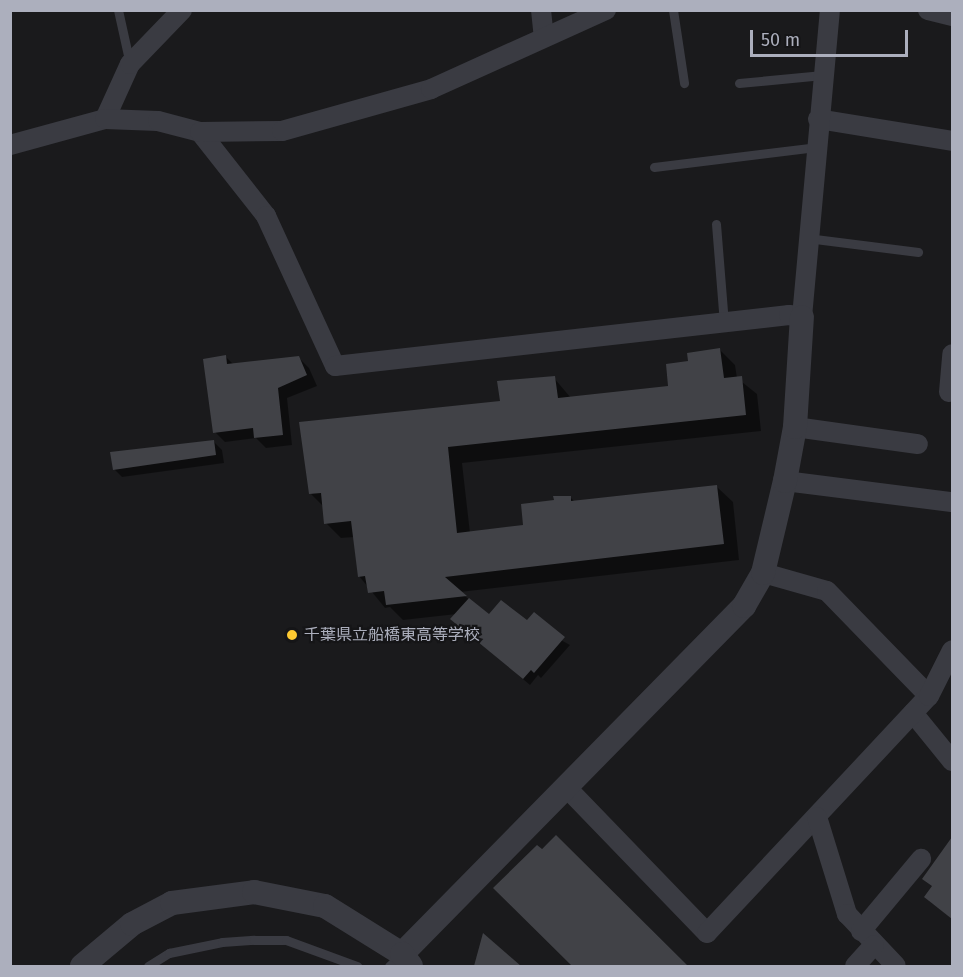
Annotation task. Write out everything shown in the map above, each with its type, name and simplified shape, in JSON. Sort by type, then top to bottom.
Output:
[{"type":"street","points":[[105,119],[130,64],[182,10]]},
{"type":"street","points":[[540,10],[544,37]]},
{"type":"street","points":[[10,145],[105,119],[158,121],[200,132],[282,131],[431,89],[606,10]]},
{"type":"street","points":[[82,966],[132,924],[172,903],[254,892],[325,906],[400,962],[566,787],[744,606],[763,573],[795,427],[807,238],[830,10]]},
{"type":"street","points":[[928,10],[952,16]]},
{"type":"street","points":[[818,119],[952,141]]},
{"type":"street","points":[[200,132],[266,216],[335,366],[724,322],[802,317]]},
{"type":"street","points":[[949,392],[952,354]]},
{"type":"street","points":[[795,427],[918,444]]},
{"type":"street","points":[[785,481],[952,502]]},
{"type":"street","points":[[763,573],[827,591],[929,696]]},
{"type":"street","points":[[566,787],[707,933],[929,696],[952,650]]},
{"type":"street","points":[[913,713],[952,761]]},
{"type":"street","points":[[817,817],[847,914],[867,938],[896,966]]},
{"type":"street","points":[[855,966],[867,938],[921,859]]},
{"type":"lane","points":[[118,10],[130,64]]},
{"type":"lane","points":[[673,10],[684,83]]},
{"type":"lane","points":[[739,83],[823,75]]},
{"type":"lane","points":[[654,167],[816,147]]},
{"type":"lane","points":[[716,224],[724,322]]},
{"type":"lane","points":[[807,238],[918,252]]},
{"type":"lane","points":[[147,966],[169,953],[222,942],[286,940],[357,966]]},
{"type":"building","points":[[720,348],[724,378],[742,376],[746,415],[448,447],[457,533],[523,525],[521,504],[554,500],[553,496],[571,496],[571,501],[717,485],[724,544],[445,577],[467,596],[386,605],[384,591],[368,593],[365,576],[358,577],[351,521],[324,524],[321,493],[309,494],[299,422],[500,401],[497,381],[507,380],[555,376],[558,398],[668,386],[666,364],[688,361],[687,353]]},
{"type":"building","points":[[226,355],[227,364],[299,356],[307,375],[278,388],[283,435],[254,438],[253,428],[213,433],[203,359]]},
{"type":"building","points":[[214,440],[216,455],[113,470],[110,452]]},
{"type":"building","points":[[469,598],[489,614],[501,600],[527,620],[534,612],[565,637],[534,673],[531,670],[523,679],[450,619]]},
{"type":"building","points":[[556,835],[688,966],[572,966],[493,888],[537,845],[542,849]]},
{"type":"building","points":[[952,837],[952,919],[924,897],[932,886],[922,879]]},
{"type":"building","points":[[483,933],[521,966],[474,966]]},
{"type":"place","name":"千葉県立船橋東高等学校","points":[[292,635]]}]
